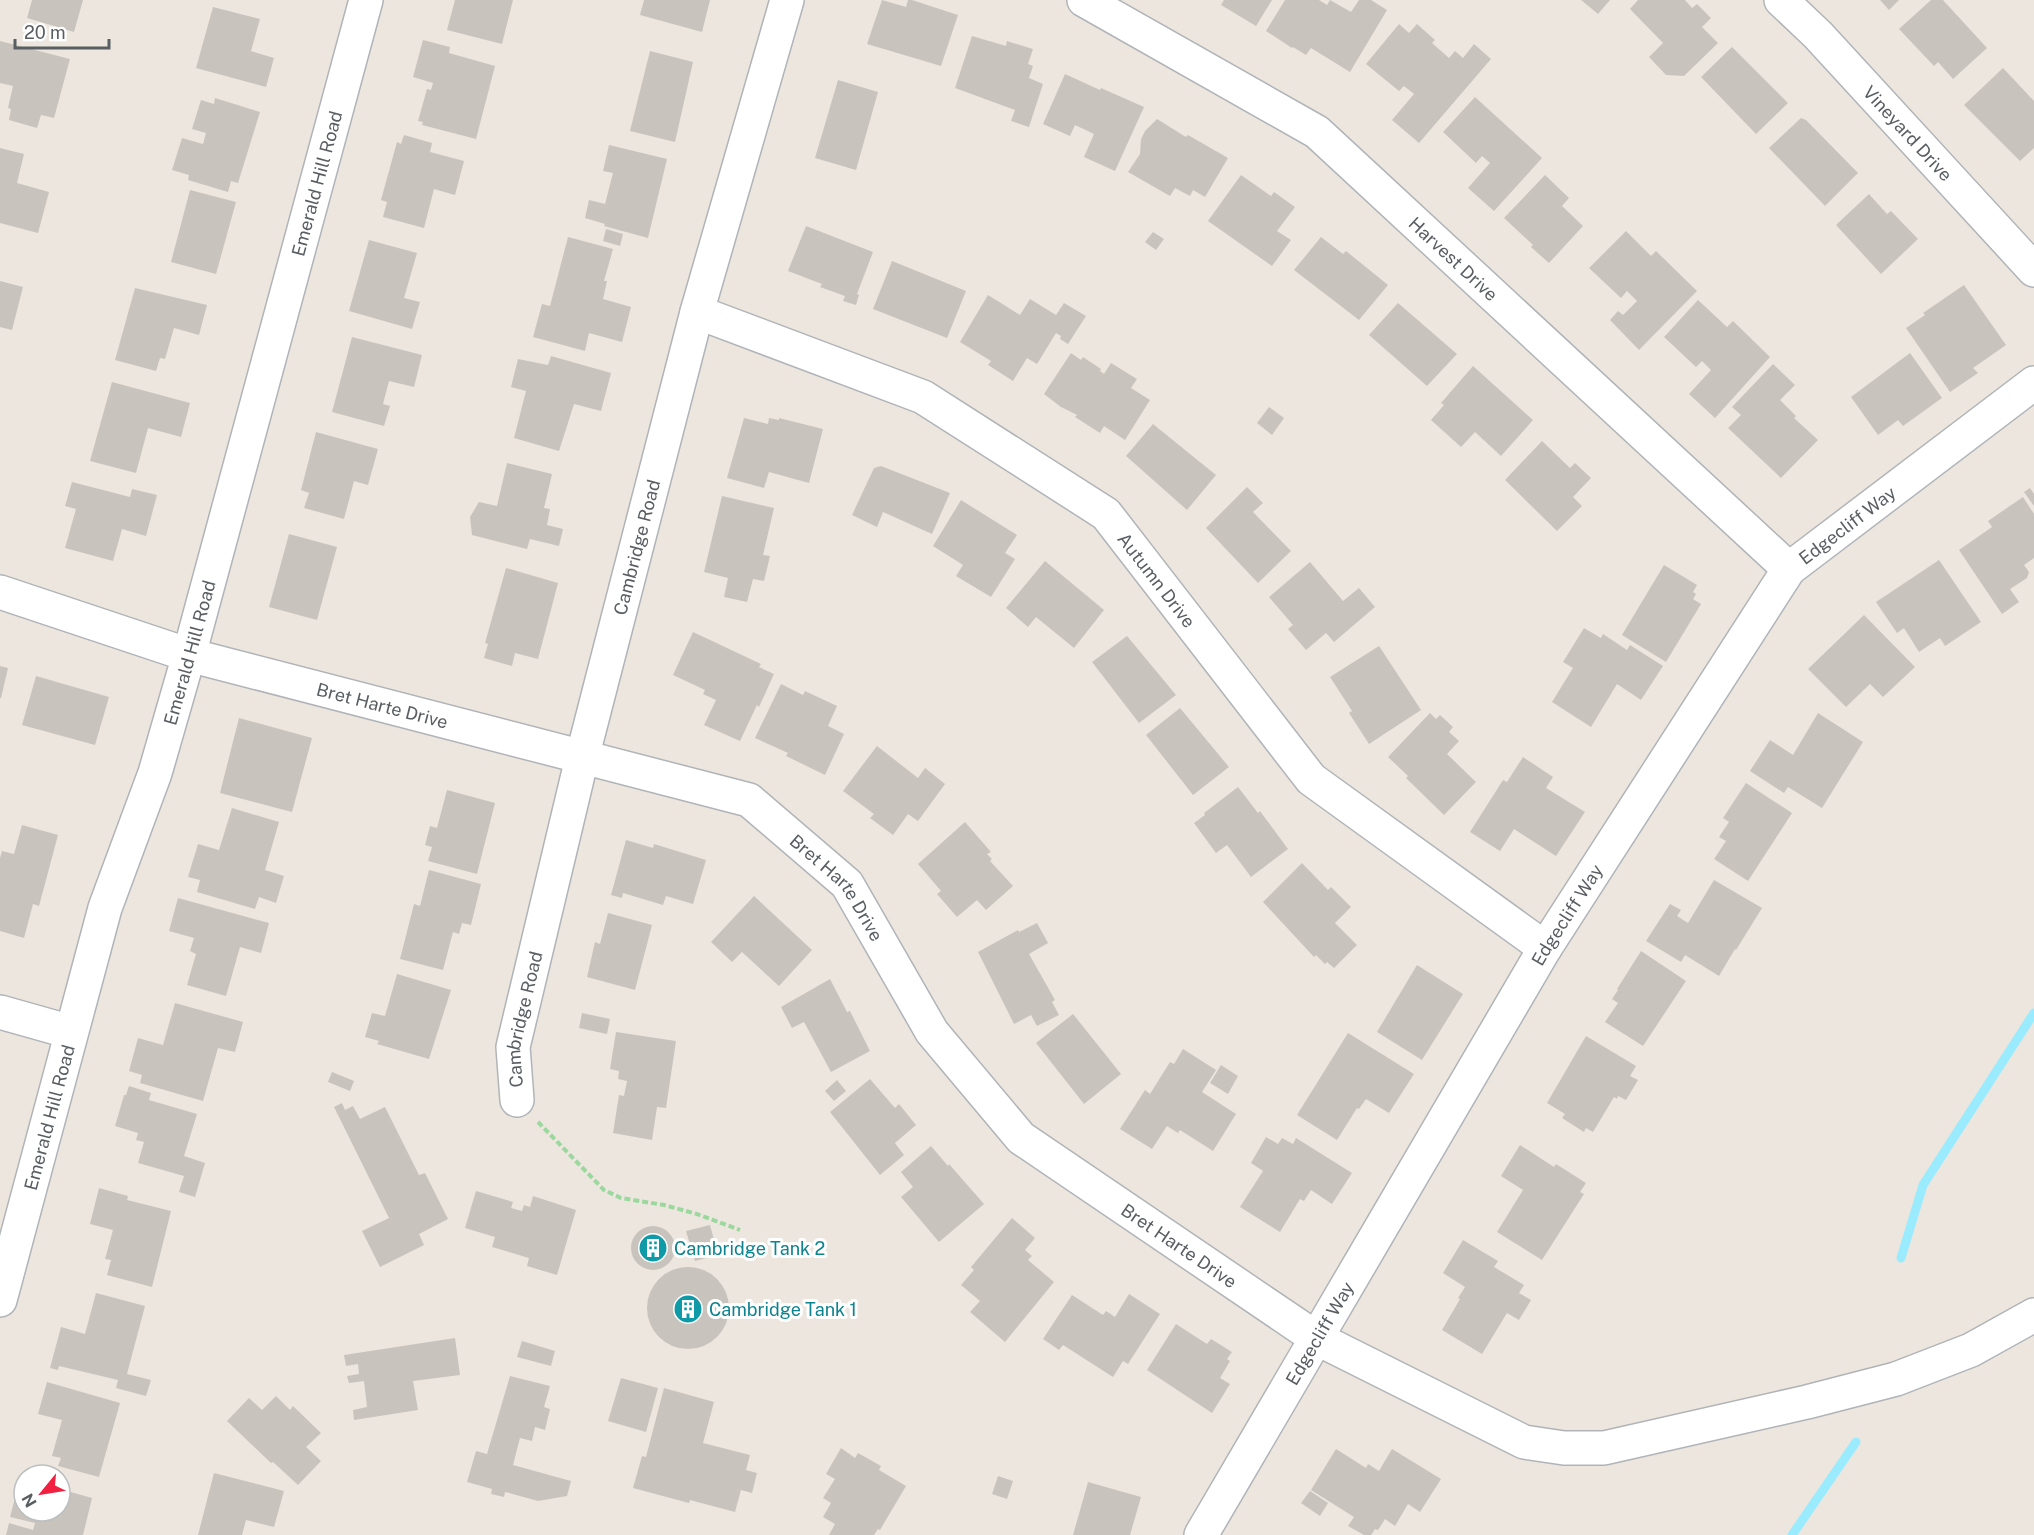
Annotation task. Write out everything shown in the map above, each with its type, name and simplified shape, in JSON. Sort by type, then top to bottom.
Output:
[{"type":"street","name":"Emerald Hill Road","points":[[0,1300],[105,908],[155,773],[189,655],[366,0]]},
{"type":"street","name":"Cambridge Road","points":[[516,1100],[513,1047],[582,758],[697,312],[787,0]]},
{"type":"street","name":"Harvest Drive","points":[[1084,0],[1317,132],[1789,569]]},
{"type":"street","name":"Vineyard Drive","points":[[1781,0],[1818,35],[2034,270]]},
{"type":"street","name":"Autumn Drive","points":[[697,312],[923,397],[1106,514],[1311,779],[1545,948]]},
{"type":"street","name":"Edgecliff Way","points":[[1201,1535],[1545,948],[1789,569],[2034,383]]},
{"type":"street","name":"Bret Harte Drive","points":[[0,592],[189,655],[749,800],[847,884],[932,1032],[1021,1138],[1316,1338],[1524,1442],[1564,1448],[1604,1448],[1819,1399],[1896,1379],[1971,1350],[2034,1315]]},
{"type":"street","points":[[0,1012],[71,1032]]},
{"type":"path","points":[[516,1100],[604,1190],[621,1198],[664,1205],[697,1214],[740,1230]]},
{"type":"building","points":[[32,0],[83,0],[74,32],[27,18]]},
{"type":"building","points":[[455,0],[513,0],[502,44],[447,30]]},
{"type":"building","points":[[644,0],[710,0],[702,32],[640,15]]},
{"type":"building","points":[[882,0],[906,7],[908,0],[912,0],[958,15],[941,66],[867,44]]},
{"type":"building","points":[[1224,0],[1272,0],[1256,26],[1221,5]]},
{"type":"building","points":[[1285,0],[1319,0],[1327,5],[1330,0],[1351,12],[1359,0],[1371,0],[1387,10],[1350,72],[1311,48],[1306,55],[1266,31]]},
{"type":"building","points":[[1581,0],[1610,0],[1598,14]]},
{"type":"building","points":[[1638,0],[1685,0],[1692,8],[1697,4],[1711,18],[1702,27],[1718,43],[1684,76],[1666,75],[1649,57],[1663,43],[1630,9]]},
{"type":"building","points":[[1880,0],[1899,0],[1889,10]]},
{"type":"building","points":[[1931,0],[1943,0],[1987,48],[1953,79],[1938,62],[1934,66],[1899,29]]},
{"type":"building","points":[[213,7],[260,19],[251,51],[274,58],[266,87],[196,68]]},
{"type":"building","points":[[1399,24],[1409,33],[1417,24],[1435,40],[1432,43],[1449,58],[1455,51],[1463,58],[1474,44],[1491,59],[1419,143],[1392,120],[1414,94],[1404,86],[1399,91],[1366,64]]},
{"type":"building","points":[[972,36],[1006,46],[1007,41],[1033,49],[1028,64],[1033,66],[1029,78],[1043,84],[1029,127],[1011,121],[1015,110],[955,88]]},
{"type":"building","points":[[423,40],[450,47],[449,53],[495,66],[476,139],[422,125],[423,122],[418,121],[427,89],[431,90],[433,83],[413,77]]},
{"type":"building","points":[[0,41],[70,59],[54,118],[41,115],[37,128],[9,120],[11,109],[8,108],[13,86],[0,83]]},
{"type":"building","points":[[1732,47],[1788,103],[1756,134],[1701,77]]},
{"type":"building","points":[[650,51],[693,62],[675,142],[630,131]]},
{"type":"building","points":[[2003,68],[2034,101],[2034,148],[2020,161],[1964,105]]},
{"type":"building","points":[[1065,74],[1144,107],[1115,171],[1084,157],[1094,134],[1075,125],[1070,136],[1043,124]]},
{"type":"building","points":[[838,80],[878,92],[856,170],[815,158]]},
{"type":"building","points":[[1475,97],[1542,158],[1494,211],[1468,188],[1490,163],[1482,156],[1476,163],[1443,132]]},
{"type":"building","points":[[215,98],[260,112],[238,183],[231,181],[228,192],[188,180],[189,175],[172,170],[182,138],[203,144],[206,133],[192,129],[201,100],[214,104]]},
{"type":"building","points":[[1801,118],[1806,120],[1858,173],[1825,206],[1769,148]]},
{"type":"building","points":[[1157,119],[1186,137],[1188,135],[1228,158],[1205,197],[1193,190],[1190,196],[1175,188],[1170,196],[1128,172],[1140,154],[1141,139],[1145,131]]},
{"type":"building","points":[[404,135],[432,143],[430,152],[464,161],[455,195],[434,189],[424,228],[383,217],[387,202],[381,200],[397,142],[401,144]]},
{"type":"building","points":[[609,145],[667,159],[648,238],[604,226],[605,224],[585,218],[589,200],[605,204],[613,173],[603,171]]},
{"type":"building","points":[[0,148],[24,154],[17,183],[49,192],[38,233],[0,223]]},
{"type":"building","points":[[1241,175],[1271,196],[1274,192],[1295,207],[1277,231],[1291,240],[1272,266],[1208,221]]},
{"type":"building","points":[[1545,175],[1569,198],[1562,206],[1583,226],[1549,263],[1504,218]]},
{"type":"building","points":[[190,190],[236,202],[216,274],[171,262]]},
{"type":"building","points":[[1869,194],[1887,214],[1891,211],[1918,239],[1881,274],[1836,225]]},
{"type":"building","points":[[806,226],[873,252],[857,294],[859,295],[856,305],[843,301],[845,296],[820,287],[822,284],[788,271]]},
{"type":"building","points":[[606,229],[623,234],[620,246],[603,241]]},
{"type":"building","points":[[1626,231],[1651,256],[1656,251],[1697,291],[1639,350],[1610,320],[1618,311],[1623,315],[1637,301],[1627,291],[1621,298],[1589,268]]},
{"type":"building","points":[[1153,232],[1164,239],[1156,250],[1145,242]]},
{"type":"building","points":[[568,237],[613,249],[604,281],[607,281],[603,299],[631,307],[622,342],[589,333],[585,351],[533,337],[542,304],[550,306]]},
{"type":"building","points":[[1321,237],[1343,254],[1346,251],[1388,285],[1359,320],[1294,270]]},
{"type":"building","points":[[369,240],[417,253],[404,298],[420,302],[412,329],[349,311]]},
{"type":"building","points":[[892,261],[966,291],[947,338],[873,309]]},
{"type":"building","points":[[0,281],[23,287],[12,330],[0,327]]},
{"type":"building","points":[[1964,285],[2006,345],[1973,368],[1978,373],[1950,392],[1906,328],[1925,315],[1923,313]]},
{"type":"building","points":[[135,288],[207,305],[199,335],[174,328],[165,359],[160,358],[156,371],[115,360]]},
{"type":"building","points":[[988,295],[1020,315],[1030,299],[1056,315],[1064,303],[1086,316],[1068,344],[1056,333],[1037,364],[1027,358],[1013,381],[988,365],[991,361],[960,342]]},
{"type":"building","points":[[1698,300],[1727,327],[1733,321],[1770,357],[1715,418],[1689,394],[1711,370],[1702,361],[1696,367],[1664,337]]},
{"type":"building","points":[[1398,303],[1457,354],[1427,386],[1369,335]]},
{"type":"building","points":[[352,337],[422,355],[414,387],[389,381],[383,404],[390,406],[384,426],[332,412]]},
{"type":"building","points":[[1071,353],[1081,360],[1083,357],[1101,369],[1100,371],[1104,374],[1111,363],[1137,379],[1131,388],[1150,400],[1125,440],[1104,426],[1100,433],[1044,394]]},
{"type":"building","points":[[1910,353],[1942,398],[1903,426],[1898,420],[1878,435],[1851,397]]},
{"type":"building","points":[[551,356],[611,373],[601,411],[574,404],[559,451],[514,438],[526,391],[511,387],[518,359],[548,365]]},
{"type":"building","points":[[1773,364],[1795,385],[1780,400],[1796,416],[1794,418],[1818,440],[1781,478],[1728,428],[1741,415],[1732,407]]},
{"type":"building","points":[[1473,366],[1533,420],[1501,456],[1475,432],[1461,447],[1431,420],[1444,405],[1441,403]]},
{"type":"building","points":[[112,382],[190,403],[181,437],[148,428],[136,473],[90,461]]},
{"type":"building","points":[[1269,407],[1284,418],[1272,435],[1257,423]]},
{"type":"building","points":[[744,418],[768,424],[769,418],[779,420],[779,418],[823,429],[809,483],[769,472],[764,488],[727,478]]},
{"type":"building","points":[[1153,424],[1216,475],[1187,510],[1126,456]]},
{"type":"building","points":[[316,432],[378,449],[368,485],[354,481],[344,519],[304,508],[309,493],[301,490]]},
{"type":"building","points":[[1542,441],[1570,468],[1575,463],[1591,478],[1573,497],[1582,506],[1557,531],[1505,480]]},
{"type":"building","points":[[507,463],[552,474],[544,508],[550,509],[547,525],[563,529],[559,546],[530,539],[527,549],[472,535],[470,517],[479,502],[497,506]]},
{"type":"building","points":[[881,466],[950,493],[932,534],[883,512],[877,527],[852,515],[874,468]]},
{"type":"building","points":[[72,482],[130,497],[132,489],[157,495],[146,536],[122,529],[113,561],[65,548],[76,509],[65,506]]},
{"type":"building","points":[[1247,487],[1263,503],[1253,512],[1291,551],[1258,583],[1206,528]]},
{"type":"building","points":[[2030,488],[2034,494],[2034,506],[2024,492]]},
{"type":"building","points":[[722,496],[774,508],[763,555],[770,556],[764,581],[753,579],[747,602],[724,597],[728,578],[704,572]]},
{"type":"building","points":[[2023,497],[2034,514],[2034,558],[2024,565],[2029,572],[2027,578],[2010,589],[2019,602],[2002,614],[1959,550],[1992,527],[1988,521]]},
{"type":"building","points":[[961,500],[1017,535],[1005,553],[1015,559],[991,597],[956,576],[963,565],[933,546]]},
{"type":"building","points":[[289,534],[337,547],[317,620],[269,607]]},
{"type":"building","points":[[1939,560],[1981,622],[1945,646],[1940,638],[1919,652],[1904,628],[1897,633],[1876,602]]},
{"type":"building","points":[[1045,561],[1104,610],[1074,648],[1036,617],[1028,627],[1006,608]]},
{"type":"building","points":[[1310,562],[1343,601],[1359,588],[1375,607],[1334,642],[1326,633],[1306,650],[1288,629],[1293,625],[1269,597]]},
{"type":"building","points":[[1664,565],[1697,585],[1693,592],[1696,594],[1693,599],[1701,604],[1666,662],[1622,635]]},
{"type":"building","points":[[506,568],[558,583],[538,659],[515,653],[512,666],[484,658],[488,644],[485,643]]},
{"type":"building","points":[[1864,615],[1915,667],[1883,697],[1870,684],[1846,707],[1808,669]]},
{"type":"building","points":[[1584,628],[1601,638],[1603,634],[1627,650],[1630,645],[1663,666],[1641,700],[1617,684],[1591,727],[1552,702],[1573,668],[1563,662]]},
{"type":"building","points":[[693,632],[761,664],[759,667],[774,674],[740,741],[704,725],[716,700],[703,694],[705,690],[673,675]]},
{"type":"building","points":[[1127,636],[1176,695],[1139,723],[1092,662]]},
{"type":"building","points":[[1379,646],[1421,710],[1369,744],[1349,713],[1352,711],[1330,677]]},
{"type":"building","points":[[0,666],[8,668],[1,698],[0,698]]},
{"type":"building","points":[[36,676],[109,697],[95,745],[22,725]]},
{"type":"building","points":[[781,684],[803,695],[805,691],[837,706],[828,726],[844,734],[825,775],[786,756],[788,753],[755,738]]},
{"type":"building","points":[[1180,708],[1229,767],[1193,795],[1146,735]]},
{"type":"building","points":[[1430,713],[1436,719],[1440,715],[1453,727],[1449,732],[1459,741],[1447,754],[1476,782],[1444,815],[1388,757]]},
{"type":"building","points":[[1818,713],[1863,742],[1822,808],[1788,787],[1784,793],[1750,771],[1770,740],[1793,755]]},
{"type":"building","points":[[239,718],[312,738],[292,812],[220,793]]},
{"type":"building","points":[[877,746],[918,778],[925,768],[945,784],[918,821],[908,814],[893,835],[870,818],[874,814],[843,791]]},
{"type":"building","points":[[1523,757],[1553,777],[1546,788],[1585,812],[1556,856],[1514,829],[1500,851],[1470,832],[1503,780],[1507,782]]},
{"type":"building","points":[[1746,783],[1792,813],[1748,881],[1714,859],[1726,841],[1719,837],[1729,822],[1723,818]]},
{"type":"building","points":[[1238,787],[1258,813],[1260,811],[1288,849],[1251,877],[1227,845],[1216,853],[1194,823]]},
{"type":"building","points":[[447,790],[495,803],[477,874],[428,861],[432,847],[425,845],[430,826],[437,828]]},
{"type":"building","points":[[232,808],[279,822],[265,870],[284,876],[276,903],[259,897],[255,909],[197,892],[200,880],[188,877],[198,844],[219,850]]},
{"type":"building","points":[[965,822],[991,852],[987,854],[992,859],[990,861],[1013,886],[986,910],[977,900],[957,917],[937,894],[941,891],[918,864]]},
{"type":"building","points":[[22,825],[58,835],[39,906],[33,904],[24,938],[0,931],[0,858],[2,851],[14,854]]},
{"type":"building","points":[[626,840],[653,848],[654,844],[706,860],[693,904],[666,896],[663,905],[623,893],[622,898],[611,895]]},
{"type":"building","points":[[1302,863],[1328,890],[1331,887],[1351,907],[1335,923],[1357,945],[1334,968],[1327,962],[1325,964],[1316,955],[1314,957],[1263,902]]},
{"type":"building","points":[[429,870],[481,884],[471,925],[462,923],[459,934],[453,932],[443,970],[400,959],[414,904],[420,906]]},
{"type":"building","points":[[1714,880],[1762,908],[1719,976],[1685,955],[1681,962],[1646,941],[1670,904],[1681,910],[1677,916],[1688,923]]},
{"type":"building","points":[[754,896],[812,950],[779,986],[742,952],[732,962],[711,942]]},
{"type":"building","points":[[178,898],[269,923],[261,953],[240,947],[226,996],[187,985],[196,954],[190,951],[194,938],[169,931]]},
{"type":"building","points":[[608,913],[652,925],[635,990],[587,977],[595,942],[600,944]]},
{"type":"building","points":[[1037,923],[1048,943],[1029,954],[1055,1000],[1052,1002],[1059,1015],[1037,1026],[1031,1015],[1014,1024],[978,952],[1018,930],[1019,932]]},
{"type":"building","points":[[1641,951],[1686,981],[1643,1046],[1605,1022],[1618,1003],[1612,999],[1617,989]]},
{"type":"building","points":[[1417,965],[1463,994],[1422,1060],[1377,1032]]},
{"type":"building","points":[[397,974],[451,990],[429,1059],[377,1044],[379,1041],[365,1037],[372,1013],[385,1016]]},
{"type":"building","points":[[830,979],[847,1012],[850,1011],[870,1051],[831,1072],[804,1022],[792,1028],[781,1007]]},
{"type":"building","points":[[175,1003],[243,1022],[235,1052],[218,1048],[203,1101],[140,1083],[142,1075],[129,1071],[138,1038],[163,1045]]},
{"type":"building","points":[[582,1013],[610,1019],[607,1034],[579,1028]]},
{"type":"building","points":[[1073,1014],[1121,1074],[1084,1104],[1036,1043]]},
{"type":"building","points":[[616,1032],[676,1041],[666,1108],[657,1107],[652,1140],[613,1133],[619,1095],[624,1096],[627,1081],[618,1079],[619,1071],[610,1069]]},
{"type":"building","points":[[1348,1033],[1414,1074],[1389,1113],[1366,1099],[1359,1109],[1357,1108],[1337,1140],[1297,1115]]},
{"type":"building","points":[[1586,1036],[1636,1066],[1630,1076],[1638,1080],[1626,1100],[1618,1096],[1617,1099],[1614,1097],[1593,1132],[1586,1128],[1584,1132],[1562,1118],[1565,1114],[1547,1103]]},
{"type":"building","points":[[1183,1049],[1216,1070],[1202,1092],[1236,1114],[1213,1151],[1180,1130],[1178,1133],[1167,1126],[1152,1149],[1120,1129],[1145,1090],[1150,1094],[1170,1062],[1174,1064]]},
{"type":"building","points":[[1221,1065],[1238,1076],[1228,1094],[1210,1083]]},
{"type":"building","points":[[332,1072],[354,1081],[350,1091],[328,1082]]},
{"type":"building","points":[[870,1079],[895,1108],[899,1104],[916,1125],[895,1143],[904,1155],[880,1175],[830,1112]]},
{"type":"building","points":[[837,1080],[846,1091],[834,1101],[825,1091]]},
{"type":"building","points":[[129,1086],[151,1093],[149,1100],[197,1114],[184,1156],[205,1163],[195,1197],[179,1192],[184,1176],[138,1163],[144,1142],[136,1140],[138,1133],[115,1126]]},
{"type":"building","points":[[342,1103],[345,1110],[353,1106],[360,1119],[385,1107],[419,1175],[425,1173],[448,1219],[419,1234],[424,1245],[380,1267],[362,1231],[389,1218],[334,1107]]},
{"type":"building","points":[[1266,1137],[1278,1144],[1282,1138],[1293,1144],[1296,1138],[1352,1173],[1332,1204],[1311,1190],[1304,1201],[1300,1199],[1280,1232],[1240,1207],[1263,1171],[1251,1163]]},
{"type":"building","points":[[1520,1145],[1554,1167],[1556,1164],[1586,1183],[1580,1192],[1584,1194],[1542,1260],[1497,1232],[1523,1190],[1501,1176]]},
{"type":"building","points":[[931,1146],[984,1204],[939,1242],[901,1197],[913,1187],[901,1172]]},
{"type":"building","points":[[99,1188],[128,1196],[127,1200],[171,1211],[152,1287],[107,1275],[111,1260],[105,1259],[113,1230],[90,1224]]},
{"type":"building","points":[[476,1191],[513,1202],[511,1208],[522,1211],[524,1205],[530,1207],[533,1196],[576,1210],[557,1275],[527,1266],[529,1258],[492,1247],[495,1237],[465,1228]]},
{"type":"building","points":[[1012,1218],[1035,1238],[1025,1250],[1032,1256],[1028,1260],[1054,1282],[1005,1342],[970,1312],[980,1301],[961,1285],[974,1270],[971,1267]]},
{"type":"building","points":[[710,1225],[718,1255],[695,1261],[686,1231]]},
{"type":"building","name":"Cambridge Tank 2","points":[[653,1226],[669,1232],[675,1248],[669,1264],[653,1270],[637,1264],[631,1248],[637,1232]]},
{"type":"building","points":[[1463,1240],[1498,1261],[1494,1267],[1524,1285],[1519,1293],[1531,1300],[1519,1320],[1507,1313],[1482,1354],[1442,1330],[1465,1287],[1443,1273]]},
{"type":"building","name":"Cambridge Tank 1","points":[[680,1267],[696,1267],[711,1274],[722,1285],[729,1300],[726,1324],[717,1337],[696,1349],[680,1349],[665,1342],[654,1331],[647,1316],[647,1300],[654,1285],[665,1274]]},
{"type":"building","points":[[96,1293],[145,1306],[127,1374],[151,1380],[146,1396],[116,1388],[118,1380],[59,1366],[58,1370],[50,1368],[61,1327],[85,1334]]},
{"type":"building","points":[[1129,1294],[1160,1314],[1128,1364],[1123,1361],[1113,1377],[1063,1345],[1059,1350],[1043,1339],[1072,1295],[1103,1315],[1106,1311],[1115,1317]]},
{"type":"building","points":[[1176,1324],[1207,1344],[1211,1339],[1232,1352],[1227,1359],[1230,1361],[1220,1378],[1230,1384],[1212,1413],[1147,1370]]},
{"type":"building","points":[[455,1338],[460,1375],[413,1381],[418,1410],[354,1420],[353,1410],[367,1407],[364,1381],[349,1383],[347,1376],[359,1374],[358,1364],[346,1366],[344,1355]]},
{"type":"building","points":[[522,1341],[555,1351],[551,1366],[517,1357]]},
{"type":"building","points":[[510,1376],[550,1386],[544,1407],[550,1409],[545,1430],[535,1427],[532,1441],[520,1438],[513,1465],[571,1481],[567,1496],[538,1501],[505,1492],[504,1497],[491,1494],[492,1489],[467,1482],[476,1451],[487,1454]]},
{"type":"building","points":[[621,1378],[658,1388],[646,1432],[608,1421]]},
{"type":"building","points":[[47,1382],[120,1403],[99,1477],[72,1470],[72,1463],[59,1463],[61,1458],[52,1456],[62,1420],[38,1414]]},
{"type":"building","points":[[664,1388],[714,1402],[703,1443],[750,1455],[746,1470],[757,1473],[752,1493],[741,1490],[735,1512],[633,1488],[642,1456],[646,1457]]},
{"type":"building","points":[[276,1396],[290,1410],[293,1406],[321,1433],[306,1447],[321,1461],[298,1485],[227,1421],[249,1398],[262,1410]]},
{"type":"building","points":[[841,1448],[855,1458],[858,1453],[881,1466],[879,1470],[906,1486],[880,1530],[878,1529],[874,1535],[829,1535],[835,1524],[823,1517],[831,1503],[823,1498],[835,1479],[826,1474]]},
{"type":"building","points":[[1336,1449],[1366,1468],[1368,1464],[1379,1471],[1392,1449],[1441,1479],[1420,1512],[1408,1504],[1395,1526],[1385,1519],[1378,1530],[1375,1529],[1371,1535],[1364,1535],[1348,1526],[1354,1517],[1311,1490]]},
{"type":"building","points":[[214,1473],[284,1491],[274,1527],[246,1520],[242,1535],[198,1535]]},
{"type":"building","points":[[998,1476],[1013,1481],[1007,1499],[992,1494]]},
{"type":"building","points":[[1088,1482],[1141,1497],[1130,1535],[1073,1535]]},
{"type":"building","points":[[1310,1491],[1328,1503],[1320,1516],[1301,1503]]},
{"type":"building","points":[[72,1492],[92,1498],[83,1535],[6,1535],[9,1523],[33,1530],[35,1523],[72,1523]]},
{"type":"waterway","points":[[1901,1258],[1923,1185],[2034,1013]]},
{"type":"waterway","points":[[1792,1535],[1856,1442]]},
{"type":"place","name":"Cambridge Tank 2","points":[[653,1248]]},
{"type":"place","name":"Cambridge Tank 1","points":[[688,1309]]}]
